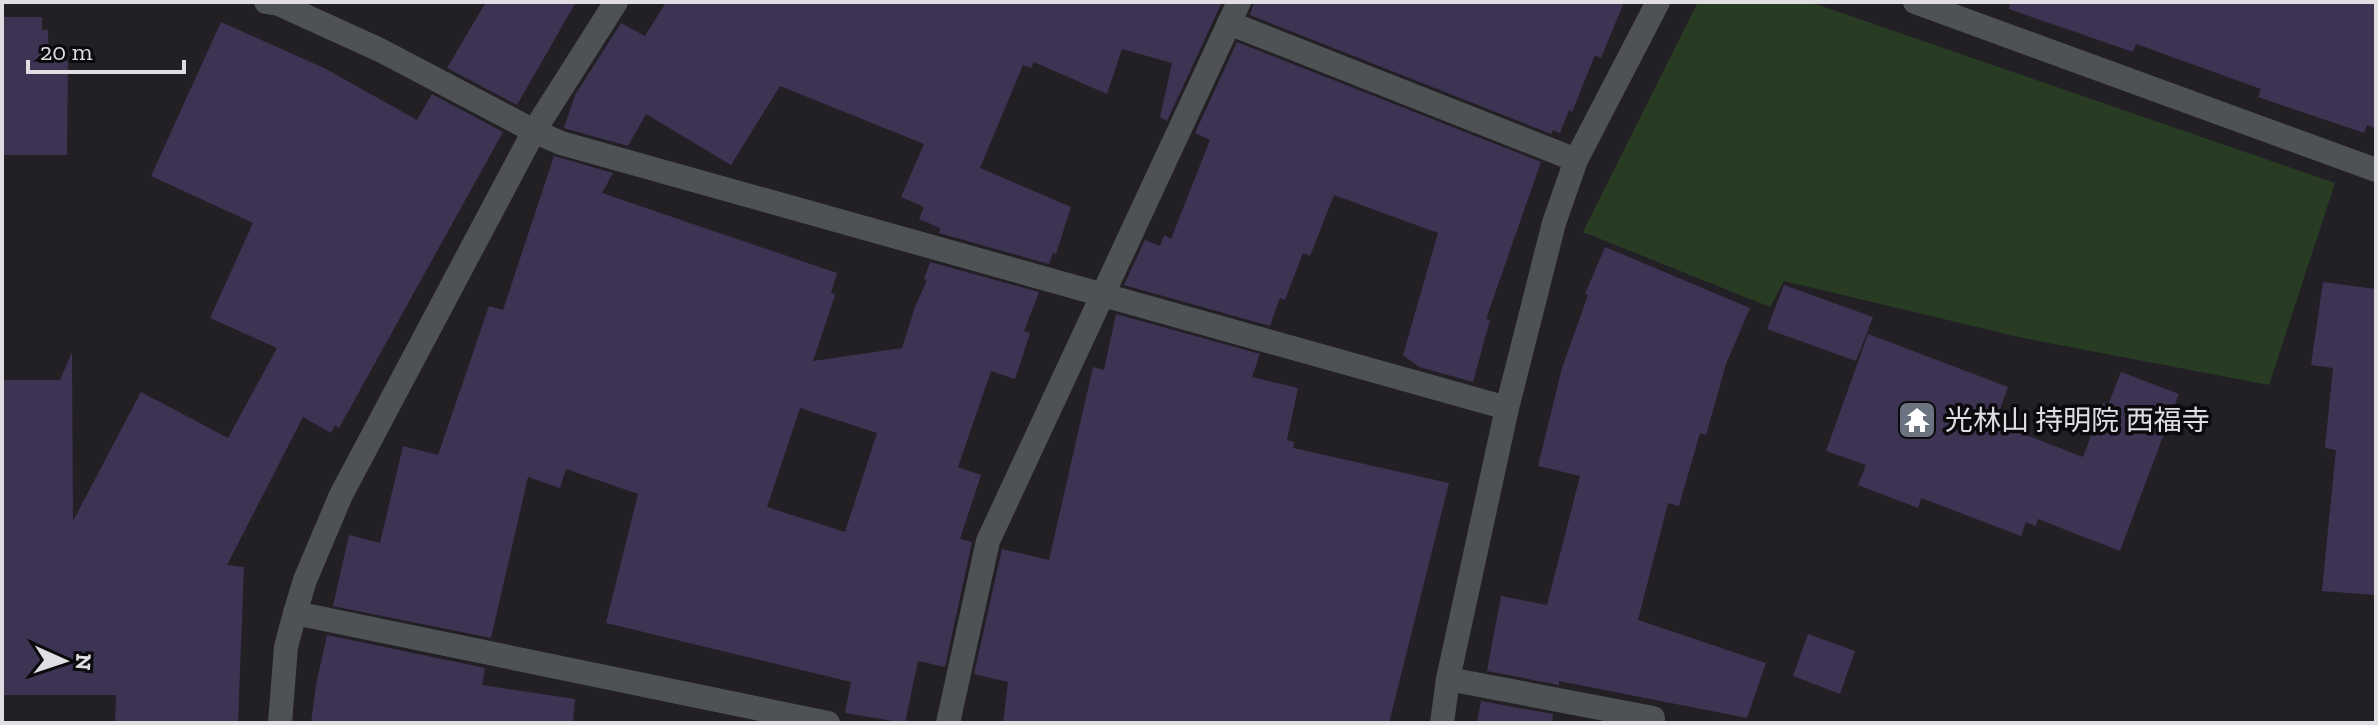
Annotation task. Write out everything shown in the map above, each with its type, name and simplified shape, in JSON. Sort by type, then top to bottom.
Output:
[{"type":"street","points":[[266,2],[279,4],[380,50],[561,143],[1507,408]]},
{"type":"street","points":[[280,723],[286,647],[295,613],[305,580],[341,495],[534,131],[616,2]]},
{"type":"street","points":[[1442,723],[1448,679],[1507,408],[1554,223],[1576,160],[1658,2]]},
{"type":"street","points":[[1915,2],[2376,170]]},
{"type":"street","points":[[948,723],[988,541],[1234,13],[1576,160]]},
{"type":"street","points":[[295,613],[828,723]]},
{"type":"street","points":[[1448,679],[1653,718]]},
{"type":"green space","points":[[1698,2],[1810,2],[2335,183],[2269,385],[2023,338],[1784,281],[1770,307],[1583,232]]},
{"type":"building","points":[[486,2],[576,2],[517,105],[447,68]]},
{"type":"building","points":[[666,2],[1222,2],[1167,121],[1160,117],[1172,63],[1122,49],[1107,94],[1034,62],[1031,68],[1023,65],[980,168],[1071,207],[1056,254],[1053,253],[1049,264],[939,233],[940,228],[919,219],[924,207],[901,197],[924,144],[780,86],[731,165],[646,114],[628,146],[564,128],[575,95],[621,23],[645,36]]},
{"type":"building","points":[[1254,2],[1624,2],[1601,58],[1595,55],[1572,112],[1569,110],[1560,133],[1553,130],[1551,134],[1250,15]]},
{"type":"building","points":[[2010,2],[2376,2],[2376,129],[2367,125],[2364,133],[2258,97],[2261,89],[2136,44],[2133,52],[2009,9]]},
{"type":"building","points":[[2,17],[42,17],[42,30],[48,30],[49,61],[68,61],[67,155],[2,155]]},
{"type":"building","points":[[221,22],[324,68],[417,120],[432,94],[503,132],[339,428],[335,425],[331,433],[303,417],[227,565],[244,567],[238,723],[115,723],[116,695],[2,695],[2,380],[60,380],[72,352],[73,521],[141,392],[228,438],[277,348],[210,318],[253,223],[151,176]]},
{"type":"building","points":[[1237,42],[1541,162],[1486,319],[1490,320],[1473,382],[1419,367],[1403,355],[1438,233],[1334,195],[1310,256],[1303,253],[1285,300],[1280,298],[1270,326],[1124,285],[1145,240],[1160,246],[1164,235],[1171,239],[1210,140],[1195,133]]},
{"type":"building","points":[[554,156],[613,173],[602,193],[837,273],[831,293],[835,295],[813,361],[902,348],[927,280],[924,279],[930,262],[1039,292],[1024,331],[1030,333],[1015,379],[991,371],[958,467],[981,475],[960,539],[972,542],[945,667],[918,661],[905,723],[845,713],[851,682],[606,623],[638,494],[566,469],[560,488],[528,477],[491,638],[333,606],[349,535],[380,543],[403,446],[438,455],[489,306],[503,310]],"holes":[[[800,408],[877,433],[845,532],[767,507]]]},
{"type":"building","points":[[1605,247],[1750,308],[1726,364],[1706,435],[1700,433],[1679,506],[1668,503],[1638,620],[1766,663],[1747,718],[1559,681],[1559,685],[1487,671],[1501,596],[1547,605],[1580,476],[1538,466],[1562,368],[1588,295],[1585,294]]},
{"type":"building","points":[[2323,282],[2376,289],[2376,595],[2322,591],[2336,450],[2325,448],[2333,368],[2311,365]]},
{"type":"building","points":[[1784,285],[1873,317],[1856,361],[1767,329]]},
{"type":"building","points":[[1116,314],[1260,354],[1252,377],[1298,388],[1287,440],[1294,442],[1293,448],[1449,483],[1389,723],[1003,723],[1008,682],[974,674],[1002,549],[1049,560],[1093,367],[1104,370]]},
{"type":"building","points":[[1868,334],[2008,387],[1995,423],[2083,457],[2103,403],[2108,405],[2121,372],[2179,394],[2120,551],[2038,519],[2036,526],[2026,522],[2021,536],[1921,498],[1918,508],[1858,485],[1866,465],[1826,451]]},
{"type":"building","points":[[1808,634],[1855,651],[1840,694],[1793,676]]},
{"type":"building","points":[[327,635],[485,668],[482,685],[575,699],[573,723],[311,723]]},
{"type":"building","points":[[1481,701],[1553,714],[1552,723],[1477,723]]},
{"type":"place","name":"光林山 持明院 西福寺","points":[[1917,420]]}]
